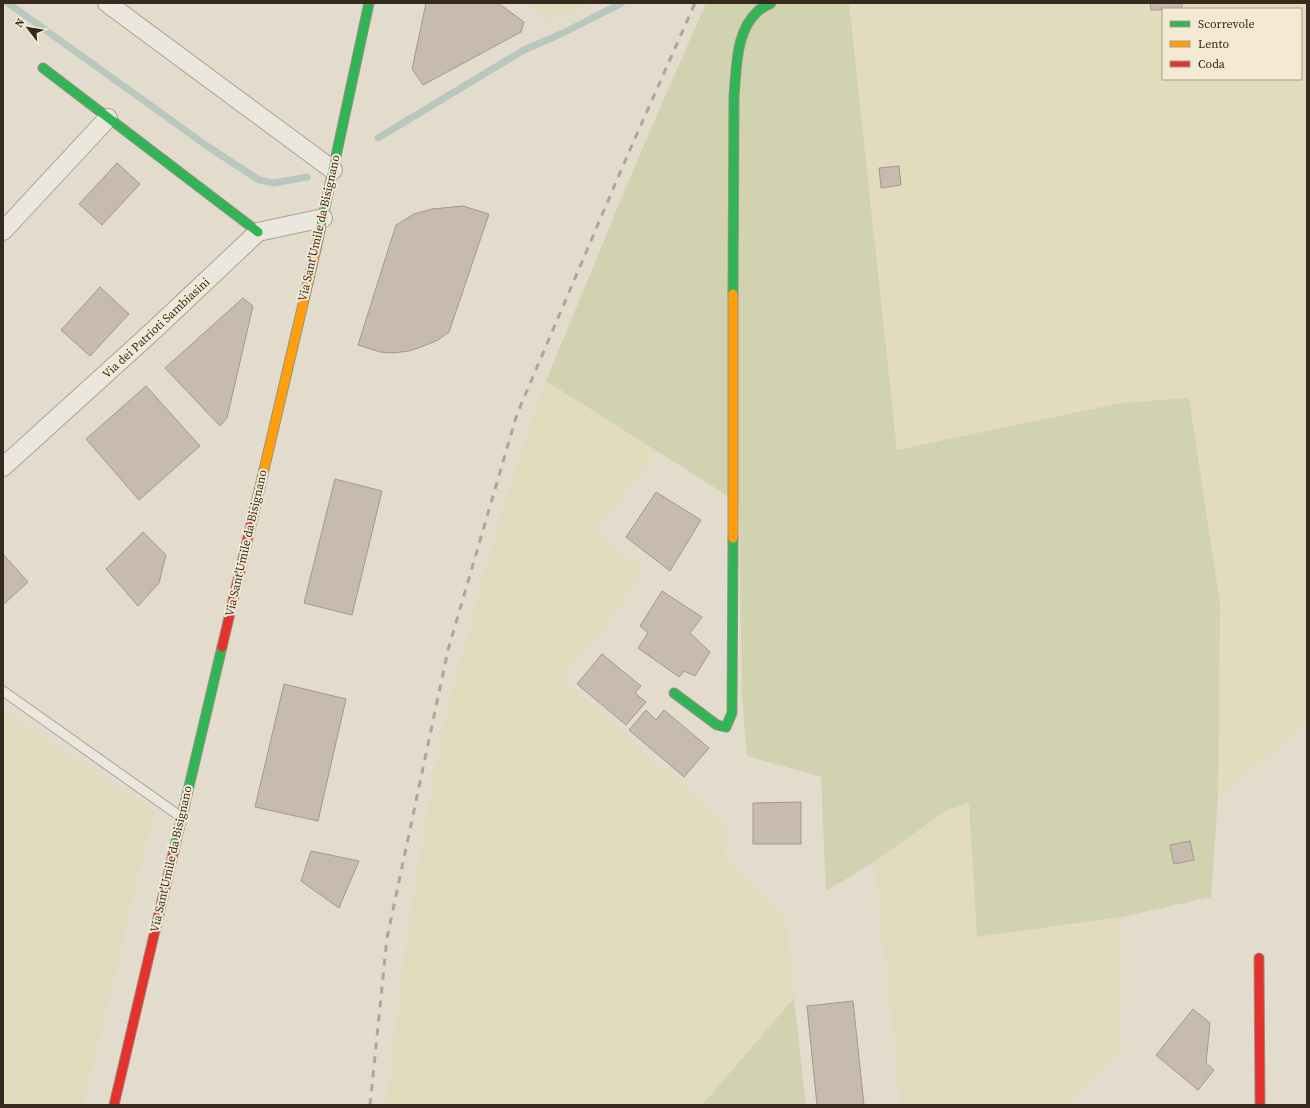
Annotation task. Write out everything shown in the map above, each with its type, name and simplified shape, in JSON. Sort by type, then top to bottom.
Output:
[{"type":"street","points":[[107,3],[333,170]]},
{"type":"street","name":"Via Sant'Umile da Bisignano","points":[[114,1105],[322,218],[369,3]]},
{"type":"street","points":[[674,693],[717,726],[726,727],[732,713],[734,95],[739,48],[745,27],[756,12],[771,3]]},
{"type":"street","points":[[43,68],[258,232],[322,218]]},
{"type":"street","points":[[3,231],[108,118]]},
{"type":"street","name":"Via dei Patrioti Sambiasini","points":[[3,467],[153,331],[258,232]]},
{"type":"street","points":[[1259,958],[1260,1105]]},
{"type":"street","name":"Via Sant'Umile da Bisignano","points":[[111,1105],[118,1083]]},
{"type":"lane","points":[[3,691],[181,817]]},
{"type":"shaded area","points":[[526,3],[594,3],[547,20]]},
{"type":"shaded area","points":[[849,3],[1307,3],[1307,722],[1218,798],[1220,604],[1189,398],[1121,403],[897,451]]},
{"type":"shaded area","points":[[546,381],[657,452],[595,531],[642,570],[609,623],[561,678],[726,824],[725,855],[786,919],[794,998],[702,1105],[386,1105],[405,949],[424,829],[447,709],[496,531]]},
{"type":"shaded area","points":[[7,714],[154,811],[83,1105],[3,1105],[3,720]]},
{"type":"shaded area","points":[[969,803],[977,937],[1122,917],[1120,1042],[1125,1046],[1068,1105],[901,1105],[874,862],[947,810]]},
{"type":"green space","points":[[706,3],[849,3],[897,450],[1121,403],[1189,398],[1220,604],[1218,798],[1211,897],[1122,917],[977,937],[969,803],[947,810],[874,862],[826,891],[821,777],[747,756],[742,698],[739,503],[546,381],[636,163]]},
{"type":"green space","points":[[794,998],[806,1105],[702,1105]]},
{"type":"building","points":[[426,3],[498,3],[524,22],[521,32],[423,85],[412,69]]},
{"type":"building","points":[[1150,3],[1182,3],[1182,8],[1162,8],[1162,10],[1151,10]]},
{"type":"building","points":[[117,163],[140,184],[102,225],[79,204]]},
{"type":"building","points":[[899,166],[901,185],[881,188],[879,168]]},
{"type":"building","points":[[463,206],[489,214],[449,332],[438,340],[409,351],[393,353],[380,352],[358,345],[396,225],[414,214],[432,209]]},
{"type":"building","points":[[100,287],[129,314],[90,356],[61,330]]},
{"type":"building","points":[[243,298],[253,306],[227,418],[220,426],[165,368]]},
{"type":"building","points":[[146,386],[200,446],[139,500],[86,439]]},
{"type":"building","points":[[335,479],[382,491],[352,615],[304,603]]},
{"type":"building","points":[[656,492],[701,520],[670,571],[626,537]]},
{"type":"building","points":[[143,532],[166,555],[159,583],[138,606],[106,569]]},
{"type":"building","points":[[3,554],[28,582],[3,605]]},
{"type":"building","points":[[662,591],[702,617],[690,633],[710,652],[695,676],[684,671],[679,677],[638,648],[648,633],[640,626]]},
{"type":"building","points":[[602,654],[641,686],[635,693],[646,702],[626,725],[577,684]]},
{"type":"building","points":[[284,684],[346,699],[318,821],[255,807]]},
{"type":"building","points":[[646,710],[656,720],[664,710],[709,748],[684,777],[629,730]]},
{"type":"building","points":[[801,802],[801,844],[753,844],[753,803]]},
{"type":"building","points":[[1190,841],[1194,860],[1174,864],[1170,845]]},
{"type":"building","points":[[311,851],[359,861],[339,908],[301,881]]},
{"type":"building","points":[[853,1001],[864,1105],[817,1105],[807,1006]]},
{"type":"building","points":[[1193,1009],[1210,1023],[1206,1063],[1214,1070],[1198,1090],[1156,1055]]},
{"type":"waterway","points":[[8,3],[207,146],[259,180],[274,183],[307,177]]},
{"type":"waterway","points":[[378,138],[524,50],[563,33],[622,3]]},
{"type":"railway","points":[[370,1105],[387,938],[448,650],[517,414],[625,161],[695,3]]},
{"type":"traffic: fast","points":[[316,249],[369,3]]},
{"type":"traffic: fast","points":[[733,294],[734,95],[738,50],[750,19],[759,10],[771,3]]},
{"type":"traffic: fast","points":[[43,68],[258,232]]},
{"type":"traffic: fast","points":[[674,693],[717,725],[726,727],[732,713],[733,538]]},
{"type":"traffic: fast","points":[[174,850],[222,647]]},
{"type":"traffic: slow","points":[[255,508],[316,249]]},
{"type":"traffic: slow","points":[[733,294],[733,538]]},
{"type":"traffic: jam","points":[[222,647],[255,508]]},
{"type":"traffic: jam","points":[[114,1105],[174,850]]},
{"type":"traffic: jam","points":[[1259,958],[1260,1105]]}]
